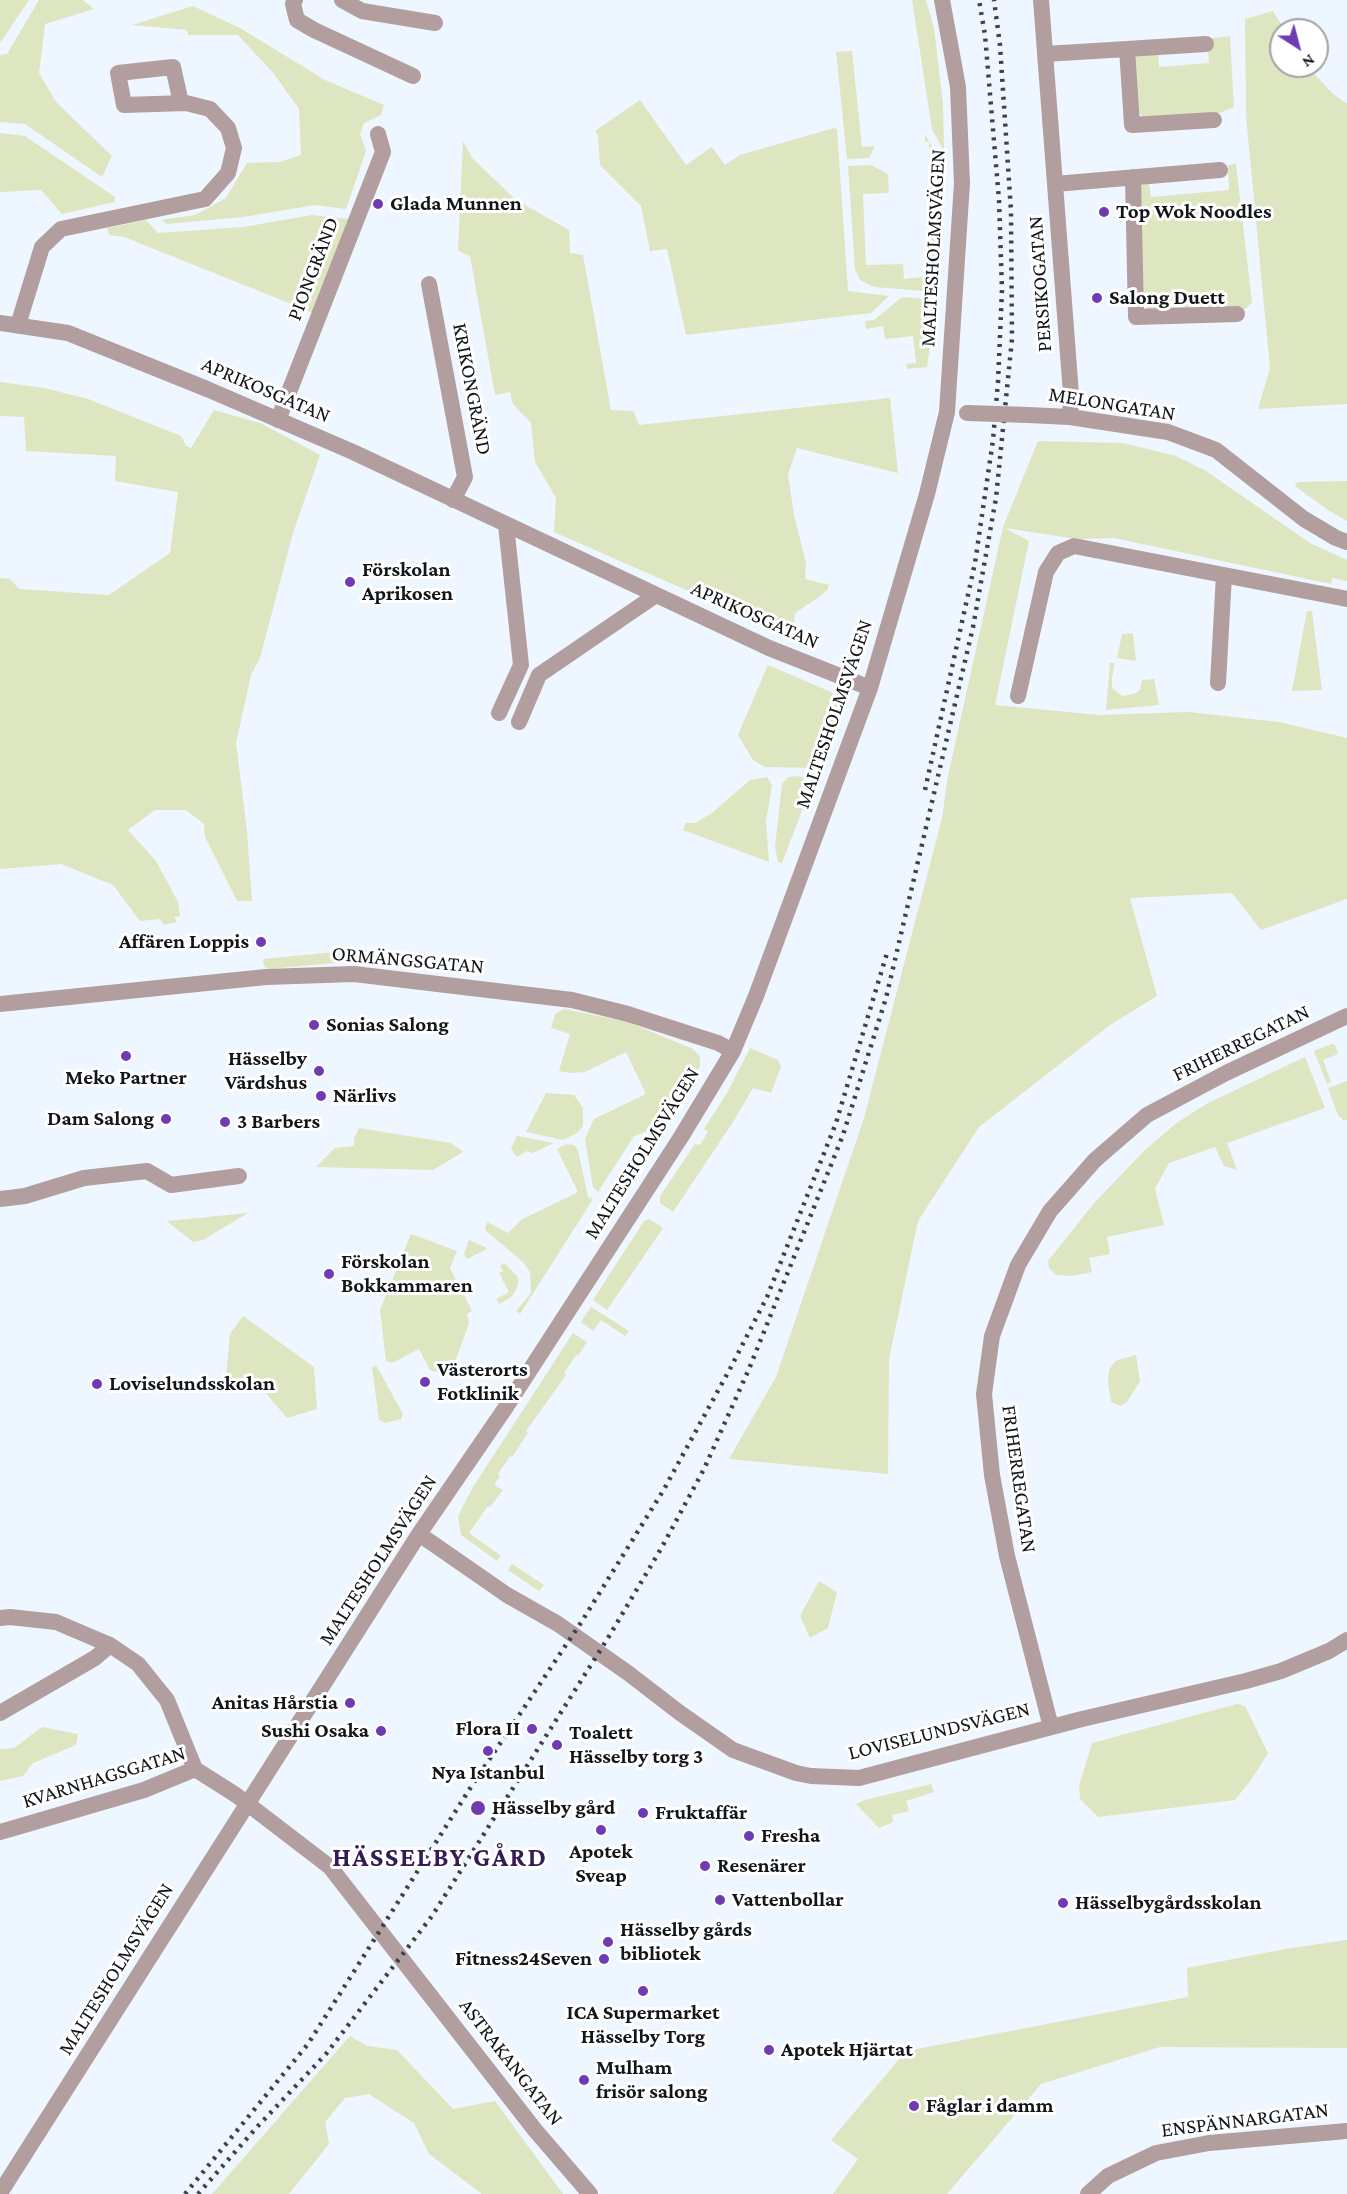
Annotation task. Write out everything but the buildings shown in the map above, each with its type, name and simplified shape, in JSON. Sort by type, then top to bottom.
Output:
[{"type":"street","points":[[295,0],[293,4],[297,20],[413,76]]},
{"type":"street","points":[[342,0],[362,11],[435,23]]},
{"type":"street","name":"MALTESHOLMSVÄGEN","points":[[0,2193],[419,1534],[506,1407],[681,1137],[733,1051],[756,996],[870,688],[927,494],[947,412],[962,183],[958,87],[942,0]]},
{"type":"street","name":"PERSIKOGATAN","points":[[1041,0],[1071,394],[1070,417]]},
{"type":"street","points":[[1045,54],[1206,44]]},
{"type":"street","points":[[1127,49],[1132,125],[1214,120]]},
{"type":"street","points":[[18,325],[42,247],[61,229],[204,199],[228,173],[234,148],[228,128],[210,109],[181,103]]},
{"type":"street","name":"PIONGRÄND","points":[[278,420],[383,152],[378,134]]},
{"type":"street","points":[[1055,184],[1220,170]]},
{"type":"street","points":[[1132,177],[1136,317],[1237,314]]},
{"type":"street","name":"KRIKONGRÄND","points":[[429,284],[465,477],[453,500]]},
{"type":"street","name":"APRIKOSGATAN","points":[[0,323],[68,333],[207,388],[353,452],[769,648],[870,688]]},
{"type":"street","name":"MELONGATAN","points":[[947,412],[1070,417],[1168,432],[1216,450],[1304,519],[1347,542]]},
{"type":"street","points":[[499,713],[521,665],[506,525]]},
{"type":"street","points":[[1018,696],[1046,572],[1058,553],[1074,546],[1347,599]]},
{"type":"street","points":[[1218,683],[1224,575]]},
{"type":"street","points":[[519,723],[539,675],[656,595]]},
{"type":"street","name":"ORMÄNGSGATAN","points":[[0,1004],[266,977],[354,974],[573,1000],[628,1014],[718,1043],[733,1051]]},
{"type":"street","name":"FRIHERREGATAN","points":[[1051,1727],[1007,1557],[992,1475],[984,1394],[992,1336],[1018,1264],[1050,1211],[1095,1160],[1148,1115],[1226,1073],[1347,1016]]},
{"type":"street","points":[[0,1199],[25,1196],[84,1178],[147,1171],[171,1185],[239,1176]]},
{"type":"street","name":"LOVISELUNDSVÄGEN","points":[[419,1534],[507,1595],[567,1630],[733,1750],[796,1773],[834,1778],[859,1778],[1051,1727],[1246,1681],[1281,1671],[1329,1651],[1347,1640]]},
{"type":"street","points":[[0,1618],[56,1622],[110,1645],[138,1664],[167,1700],[195,1769]]},
{"type":"street","points":[[0,1713],[95,1658],[110,1645]]},
{"type":"street","name":"KVARNHAGSGATAN","points":[[0,1832],[144,1790],[195,1769],[248,1804]]},
{"type":"street","name":"ASTRAKANGATAN","points":[[248,1804],[330,1867],[535,2130],[590,2194]]},
{"type":"street","name":"ENSPÄNNARGATAN","points":[[1088,2194],[1108,2176],[1155,2153],[1209,2143],[1347,2131]]},
{"type":"green space","points":[[0,0],[29,0],[0,43]]},
{"type":"green space","points":[[39,0],[83,0],[94,9],[45,24],[39,73],[56,102],[112,156],[102,177],[25,124],[0,122],[0,55],[7,54]]},
{"type":"green space","points":[[912,0],[926,0],[934,28],[943,104],[944,151],[932,129]]},
{"type":"green space","points":[[193,6],[240,28],[325,80],[384,105],[381,115],[364,123],[360,134],[366,151],[346,209],[315,205],[243,217],[167,224],[161,220],[195,215],[226,198],[247,163],[280,162],[301,155],[299,109],[274,74],[238,35],[188,35],[187,30],[132,25]]},
{"type":"green space","points":[[1273,11],[1277,18],[1269,18],[1269,78],[1318,78],[1332,93],[1347,104],[1347,404],[1258,409],[1270,368],[1246,116],[1245,19]]},
{"type":"green space","points":[[1230,36],[1234,107],[1212,116],[1147,119],[1141,115],[1136,106],[1133,60],[1140,53],[1158,52],[1159,67],[1209,63],[1207,39]]},
{"type":"green space","points":[[852,51],[862,147],[875,146],[869,158],[847,159],[836,52]]},
{"type":"green space","points":[[640,100],[686,165],[712,147],[725,165],[740,155],[837,129],[848,291],[889,296],[871,313],[686,335],[667,249],[650,251],[641,206],[600,165],[598,136],[595,131]]},
{"type":"green space","points":[[0,133],[25,136],[115,197],[114,202],[62,214],[41,190],[0,192]]},
{"type":"green space","points":[[925,134],[944,168],[942,205],[928,206],[928,195],[931,192],[929,142],[925,142]]},
{"type":"green space","points":[[463,141],[472,158],[516,200],[569,230],[570,253],[583,255],[611,410],[633,411],[639,425],[890,398],[898,473],[797,448],[788,474],[794,515],[806,563],[805,579],[829,585],[819,597],[795,613],[793,637],[554,532],[556,498],[535,462],[531,423],[513,404],[510,392],[495,395],[470,256],[458,251]]},
{"type":"green space","points":[[1236,164],[1252,303],[1244,310],[1147,309],[1141,299],[1138,185],[1149,184],[1151,197],[1229,190],[1228,165]]},
{"type":"green space","points":[[871,165],[888,174],[889,193],[863,194],[866,265],[903,264],[904,279],[932,276],[936,283],[936,292],[874,287],[860,280],[855,269],[848,166]]},
{"type":"green space","points":[[312,215],[348,219],[314,313],[124,237],[109,235],[107,228],[146,220],[158,233],[243,227]]},
{"type":"green space","points":[[942,216],[938,264],[930,264],[932,217]]},
{"type":"green space","points":[[902,297],[936,300],[927,367],[907,369],[906,364],[916,363],[913,336],[885,339],[883,326],[866,329],[865,321],[874,320]]},
{"type":"green space","points":[[0,382],[44,388],[88,399],[181,436],[186,446],[191,448],[214,410],[260,423],[320,455],[293,533],[260,658],[251,675],[236,743],[247,832],[252,901],[237,901],[205,837],[204,824],[186,810],[155,810],[128,830],[156,861],[178,902],[180,916],[174,917],[177,922],[164,925],[160,919],[140,921],[113,885],[61,864],[0,869],[0,578],[10,579],[19,589],[109,595],[170,553],[178,492],[115,481],[116,456],[26,451],[24,417],[0,416]]},
{"type":"green space","points":[[1038,441],[1123,443],[1176,456],[1206,471],[1310,543],[1347,560],[1347,581],[1332,578],[1331,584],[1114,538],[1077,539],[1005,528],[1029,541],[995,705],[1099,715],[1188,712],[1279,722],[1347,738],[1347,899],[1261,930],[1232,893],[1130,898],[1157,996],[1110,1025],[979,1127],[918,1221],[889,1359],[888,1474],[729,1459],[776,1377],[864,1118],[942,818],[948,776],[1003,527]]},
{"type":"green space","points":[[1347,481],[1347,521],[1295,486],[1297,482]]},
{"type":"green space","points":[[1307,611],[1312,611],[1322,690],[1292,691]]},
{"type":"green space","points":[[1133,633],[1136,661],[1117,658],[1122,634]]},
{"type":"green space","points":[[1110,663],[1115,663],[1112,688],[1122,696],[1134,694],[1140,690],[1142,680],[1154,679],[1159,705],[1106,710]]},
{"type":"green space","points":[[768,665],[831,692],[837,700],[839,707],[817,768],[765,767],[753,760],[738,735]]},
{"type":"green space","points":[[767,777],[772,785],[766,821],[769,862],[683,830],[686,823],[695,823],[712,813],[750,780]]},
{"type":"green space","points":[[788,777],[814,779],[782,863],[778,862],[775,847],[782,784]]},
{"type":"green space","points":[[366,949],[367,960],[268,969],[264,966],[263,959]]},
{"type":"green space","points":[[564,1009],[628,1022],[693,1049],[700,1056],[700,1066],[666,1124],[634,1136],[598,1192],[593,1187],[585,1139],[594,1119],[646,1094],[626,1052],[585,1072],[559,1071],[570,1034],[551,1028],[555,1014]]},
{"type":"green space","points":[[1335,1045],[1338,1054],[1323,1060],[1331,1082],[1327,1084],[1314,1051]]},
{"type":"green space","points":[[750,1048],[778,1060],[781,1067],[771,1093],[753,1088],[673,1212],[660,1203],[660,1196],[695,1144],[700,1145],[708,1132],[704,1129],[727,1093]]},
{"type":"green space","points":[[1305,1057],[1325,1108],[1227,1143],[1237,1170],[1224,1166],[1215,1147],[1169,1163],[1155,1189],[1164,1225],[1107,1237],[1110,1254],[1089,1258],[1092,1272],[1072,1276],[1056,1275],[1049,1268],[1048,1261],[1095,1202],[1146,1149],[1178,1122],[1208,1103]]},
{"type":"green space","points":[[1347,1081],[1347,1120],[1343,1120],[1338,1115],[1328,1088]]},
{"type":"green space","points":[[546,1093],[574,1095],[583,1108],[583,1126],[577,1133],[563,1140],[526,1132]]},
{"type":"green space","points":[[359,1128],[451,1143],[463,1152],[433,1170],[316,1167],[335,1148],[354,1146],[354,1138]]},
{"type":"green space","points":[[517,1136],[554,1143],[533,1153],[527,1151],[517,1157],[511,1149]]},
{"type":"green space","points":[[566,1144],[574,1145],[578,1150],[588,1197],[593,1199],[520,1314],[516,1311],[531,1293],[530,1272],[523,1262],[485,1230],[487,1222],[508,1233],[521,1220],[578,1192],[557,1149]]},
{"type":"green space","points":[[248,1213],[203,1240],[193,1242],[167,1221]]},
{"type":"green space","points":[[649,1219],[663,1228],[607,1310],[593,1300],[644,1221]]},
{"type":"green space","points":[[411,1234],[457,1251],[450,1268],[472,1311],[467,1314],[469,1323],[450,1376],[430,1370],[419,1349],[392,1363],[386,1361],[380,1310]]},
{"type":"green space","points":[[469,1240],[487,1249],[467,1259],[464,1254]]},
{"type":"green space","points":[[504,1263],[518,1277],[518,1284],[510,1298],[499,1304],[496,1299],[509,1292],[499,1273],[503,1271],[500,1266]]},
{"type":"green space","points":[[591,1307],[629,1331],[625,1336],[601,1320],[593,1331],[581,1322]]},
{"type":"green space","points":[[243,1316],[314,1367],[317,1409],[287,1418],[259,1385],[225,1388],[230,1334]]},
{"type":"green space","points":[[573,1333],[587,1342],[526,1431],[528,1433],[512,1457],[510,1456],[498,1474],[500,1476],[494,1485],[503,1490],[490,1507],[488,1506],[469,1533],[501,1556],[497,1561],[461,1535],[458,1516],[473,1487]]},
{"type":"green space","points":[[1136,1355],[1140,1381],[1127,1402],[1120,1406],[1111,1402],[1108,1383],[1109,1370],[1115,1361]]},
{"type":"green space","points":[[376,1365],[403,1414],[401,1419],[385,1423],[379,1420],[372,1367]]},
{"type":"green space","points":[[512,1564],[544,1585],[539,1591],[508,1570]]},
{"type":"green space","points":[[819,1581],[837,1592],[828,1628],[810,1638],[800,1616]]},
{"type":"green space","points":[[1237,1704],[1245,1706],[1268,1753],[1235,1800],[1098,1817],[1080,1799],[1079,1786],[1092,1743]]},
{"type":"green space","points":[[42,1727],[78,1734],[76,1745],[33,1763],[23,1776],[0,1781],[0,1749],[14,1748]]},
{"type":"green space","points":[[931,1784],[934,1792],[906,1801],[909,1811],[892,1815],[893,1822],[879,1828],[856,1804],[865,1800]]},
{"type":"green space","points":[[1347,1940],[1347,2048],[1160,2047],[1041,2084],[947,2194],[833,2194],[858,2159],[831,2140],[906,2051],[1188,1997],[1187,1968],[1285,1949]]},
{"type":"green space","points":[[350,2036],[367,2046],[397,2050],[453,2109],[495,2101],[563,2194],[482,2194],[429,2154],[414,2123],[369,2094],[345,2098],[325,2122],[329,2144],[289,2194],[212,2194]]},
{"type":"railway","points":[[925,790],[975,563],[993,440],[998,382],[1002,290],[999,200],[985,35],[979,0]]},
{"type":"railway","points":[[198,2194],[326,2054],[432,1916],[608,1638],[662,1547],[704,1469],[749,1369],[843,1135],[886,998],[973,627],[996,498],[1012,339],[1011,211],[1000,45],[994,0]]},
{"type":"railway","points":[[185,2194],[308,2044],[469,1790],[582,1621],[663,1491],[767,1297],[836,1123],[887,953]]},
{"type":"place","name":"Glada Munnen","points":[[378,204]]},
{"type":"place","name":"Top Wok Noodles","points":[[1104,212]]},
{"type":"place","name":"Salong Duett","points":[[1097,298]]},
{"type":"place","name":"Förskolan Aprikosen","points":[[350,582]]},
{"type":"place","name":"Affären Loppis","points":[[261,942]]},
{"type":"place","name":"Sonias Salong","points":[[314,1025]]},
{"type":"place","name":"Meko Partner","points":[[126,1056]]},
{"type":"place","name":"Hässelby Värdshus","points":[[319,1071]]},
{"type":"place","name":"Närlivs","points":[[321,1096]]},
{"type":"place","name":"Dam Salong","points":[[166,1119]]},
{"type":"place","name":"3 Barbers","points":[[225,1122]]},
{"type":"place","name":"Förskolan Bokkammaren","points":[[329,1274]]},
{"type":"place","name":"Västerorts Fotklinik","points":[[425,1382]]},
{"type":"place","name":"Loviselundsskolan","points":[[97,1384]]},
{"type":"place","name":"Anitas Hårstia","points":[[350,1703]]},
{"type":"place","name":"Flora II","points":[[532,1729]]},
{"type":"place","name":"Sushi Osaka","points":[[381,1731]]},
{"type":"place","name":"Toalett Hässelby torg 3","points":[[557,1745]]},
{"type":"place","name":"Nya Istanbul","points":[[488,1751]]},
{"type":"place","name":"Hässelby gård","points":[[478,1808]]},
{"type":"place","name":"Fruktaffär","points":[[643,1813]]},
{"type":"place","name":"Apotek Sveap","points":[[601,1830]]},
{"type":"place","name":"Fresha","points":[[749,1836]]},
{"type":"place","name":"Resenärer","points":[[705,1866]]},
{"type":"place","name":"Vattenbollar","points":[[720,1900]]},
{"type":"place","name":"Hässelbygårdsskolan","points":[[1063,1903]]},
{"type":"place","name":"Hässelby gårds bibliotek","points":[[608,1942]]},
{"type":"place","name":"Fitness24Seven","points":[[604,1959]]},
{"type":"place","name":"ICA Supermarket Hässelby Torg","points":[[643,1991]]},
{"type":"place","name":"Apotek Hjärtat","points":[[769,2050]]},
{"type":"place","name":"Mulham frisör salong","points":[[584,2080]]},
{"type":"place","name":"Fåglar i damm","points":[[914,2106]]},
{"type":"district","name":"HÄSSELBY GÅRD","points":[[440,1858]]}]
